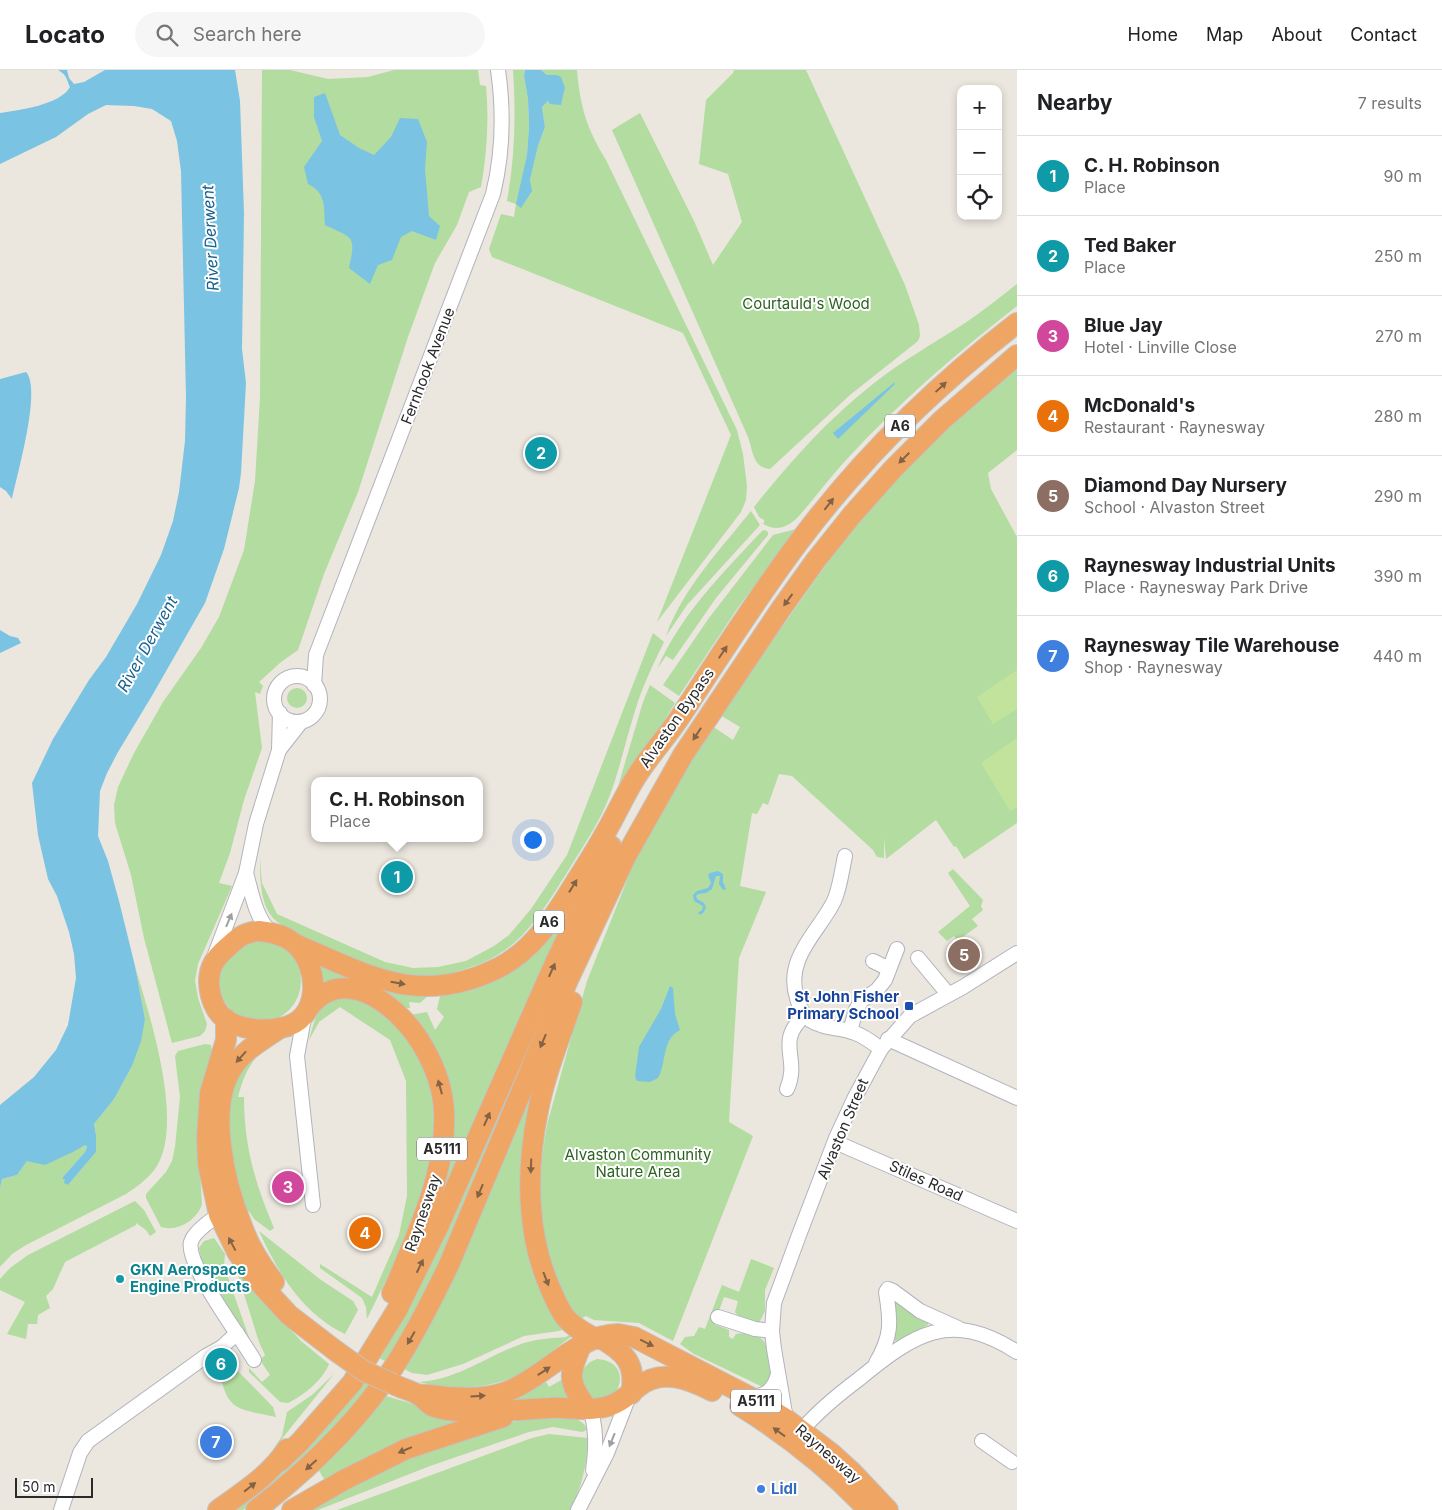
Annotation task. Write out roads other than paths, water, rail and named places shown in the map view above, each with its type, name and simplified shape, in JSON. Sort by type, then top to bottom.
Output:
[{"type":"highway","name":"Alvaston Bypass","points":[[295,944],[373,977],[411,986],[435,986],[465,981],[500,967],[518,956],[540,933],[558,910],[602,839],[636,776],[667,736],[798,542],[876,451],[914,412],[1017,323]]},
{"type":"highway","name":"Alvaston Bypass","points":[[606,901],[626,856],[683,755],[746,659],[816,560],[852,515],[892,470],[942,420],[1017,355]]},
{"type":"highway","points":[[280,1461],[300,1442],[352,1383],[402,1302],[439,1225],[554,963],[667,736]]},
{"type":"highway","points":[[256,1510],[283,1490],[315,1461],[354,1420],[395,1365],[428,1308],[448,1267],[568,980],[606,901]]},
{"type":"highway","name":"A6","points":[[593,1340],[566,1317],[549,1285],[539,1257],[534,1232],[530,1184],[532,1151],[538,1109],[606,901]]},
{"type":"highway","points":[[250,932],[270,932],[295,944],[304,955],[311,972],[314,990],[308,1010],[295,1022],[282,1028],[252,1029],[226,1019],[218,1010],[210,995],[210,976],[212,966],[226,949],[242,935],[250,932]]},
{"type":"highway","name":"Raynesway","points":[[218,1510],[280,1461],[308,1418],[329,1394],[360,1349],[398,1281],[435,1183],[443,1144],[444,1112],[440,1085],[423,1046],[405,1022],[378,999],[347,988],[322,993],[308,1010]]},
{"type":"highway","name":"Raynesway","points":[[226,1019],[226,1040],[210,1094],[207,1137],[208,1164],[219,1214],[237,1252],[254,1278],[289,1316],[364,1370],[419,1395],[431,1406],[468,1411],[551,1408],[589,1409]]},
{"type":"highway","name":"Raynesway","points":[[282,1028],[250,1048],[240,1057],[229,1074],[225,1083],[221,1104],[221,1138],[230,1188],[242,1226],[264,1268],[311,1331]]},
{"type":"highway","name":"Raynesway","points":[[419,1395],[428,1394],[462,1398],[503,1393],[529,1381],[593,1340],[619,1334],[634,1337],[750,1397],[794,1424],[854,1473],[888,1510]]},
{"type":"highway","points":[[593,1340],[618,1349],[626,1356],[633,1374],[630,1395],[611,1405],[589,1409],[573,1387],[571,1379],[575,1358],[593,1340]]},
{"type":"highway","name":"Raynesway","points":[[630,1395],[640,1386],[661,1376],[683,1379],[705,1387],[736,1404],[782,1434],[848,1489],[868,1510]]},
{"type":"highway","name":"Raynesway","points":[[292,1510],[344,1480],[406,1449],[522,1410]]},
{"type":"street","name":"Fernhook Avenue","points":[[279,750],[301,722],[312,716],[318,707],[320,696],[314,685],[316,655],[493,194],[498,173],[502,127],[502,103],[498,70]]},
{"type":"street","name":"Fernhook Avenue","points":[[212,966],[216,950],[233,912],[246,873],[256,824],[279,750],[280,713],[274,701],[277,688],[316,655]]},
{"type":"street","points":[[293,676],[302,677],[314,685]]},
{"type":"street","points":[[280,713],[287,719],[301,722]]},
{"type":"street","points":[[846,856],[845,879],[835,900],[809,937],[796,967],[795,992],[805,1015],[813,1022],[856,1033],[1017,1098]]},
{"type":"street","name":"Fernhook Avenue","points":[[246,873],[257,912],[264,926],[270,932]]},
{"type":"street","points":[[850,1031],[856,1010],[861,1001],[877,990],[885,980],[897,949]]},
{"type":"street","name":"Alvaston Street","points":[[794,1424],[778,1373],[772,1331],[774,1303],[835,1142],[855,1097],[885,1044],[910,1016],[963,987],[1017,953]]},
{"type":"street","points":[[918,958],[948,994]]},
{"type":"street","points":[[873,961],[889,969]]},
{"type":"street","points":[[308,1010],[297,1056],[313,1205]]},
{"type":"street","points":[[787,1090],[792,1069],[788,1041],[796,1023],[805,1015]]},
{"type":"street","points":[[282,1028],[297,1056]]},
{"type":"street","points":[[221,1138],[216,1157],[226,1211],[219,1214],[196,1232],[191,1241],[190,1249],[197,1268],[254,1360]]},
{"type":"street","name":"Stiles Road","points":[[835,1142],[1017,1222]]},
{"type":"street","points":[[872,1368],[886,1345],[889,1335],[890,1326],[886,1292],[888,1290],[893,1291],[920,1311],[963,1330],[985,1335],[1017,1352]]},
{"type":"street","points":[[718,1317],[755,1329],[772,1331]]},
{"type":"street","points":[[794,1424],[811,1420],[872,1368],[906,1343],[919,1336],[934,1332],[963,1330]]},
{"type":"street","points":[[61,1510],[80,1453],[88,1441],[206,1356],[222,1347],[237,1334]]},
{"type":"street","points":[[750,1397],[767,1393],[774,1385],[778,1373]]},
{"type":"street","points":[[578,1510],[607,1453],[630,1395]]},
{"type":"street","points":[[589,1409],[595,1434],[596,1452],[591,1483]]},
{"type":"street","points":[[982,1441],[1015,1460]]},
{"type":"water","name":"River Derwent","points":[[58,70],[67,70],[69,78],[74,84],[84,82],[105,70],[235,70],[240,101],[244,213],[242,349],[246,383],[239,488],[224,549],[205,603],[118,752],[100,791],[98,836],[108,861],[135,966],[145,1019],[141,1041],[132,1066],[114,1099],[94,1124],[96,1152],[68,1185],[64,1183],[65,1180],[62,1178],[85,1152],[87,1147],[85,1145],[45,1165],[27,1161],[17,1175],[2,1179],[0,1188],[0,1105],[34,1077],[56,1050],[68,1025],[76,978],[74,954],[69,932],[57,896],[48,879],[38,835],[32,783],[53,739],[89,680],[106,657],[137,604],[161,555],[173,521],[179,492],[185,441],[186,397],[181,171],[177,141],[171,121],[152,109],[106,105],[88,114],[56,137],[0,164],[0,113],[38,106],[65,93],[70,87],[65,76]]},
{"type":"water","points":[[525,70],[541,70],[547,75],[557,75],[561,77],[565,88],[561,105],[550,104],[548,101],[542,107],[545,127],[538,146],[530,180],[532,191],[521,208],[516,204],[527,155],[529,126]]},
{"type":"water","points":[[325,93],[340,135],[359,148],[374,155],[391,137],[400,118],[418,119],[427,142],[425,169],[429,216],[440,226],[436,240],[412,231],[401,237],[392,260],[378,265],[370,284],[349,268],[352,249],[350,239],[325,225],[324,206],[321,196],[308,184],[304,167],[322,141],[314,117],[314,97]]},
{"type":"water","points":[[26,372],[30,381],[30,413],[12,499],[0,487],[0,379]]},
{"type":"water","points":[[895,382],[894,385],[838,439],[833,433]]},
{"type":"water","points":[[0,630],[18,638],[21,643],[0,653]]},
{"type":"water","points":[[718,871],[723,874],[723,882],[726,889],[723,890],[719,884],[720,876],[716,876],[712,889],[696,896],[706,907],[700,915],[698,913],[702,910],[703,906],[694,901],[693,895],[697,891],[708,888],[711,883],[708,875]]},
{"type":"water","points":[[670,986],[673,988],[675,1014],[680,1030],[674,1034],[667,1046],[658,1078],[650,1082],[637,1081],[635,1077],[639,1047],[661,1009]]},
{"type":"place","name":"Ted Baker","points":[[541,453]]},
{"type":"place","name":"C. H. Robinson","points":[[397,877]]},
{"type":"place","name":"Diamond Day Nursery","points":[[964,955]]},
{"type":"place","name":"St John Fisher Primary School","points":[[909,1006]]},
{"type":"place","name":"Blue Jay","points":[[288,1187]]},
{"type":"place","name":"McDonald's","points":[[365,1233]]},
{"type":"place","name":"GKN Aerospace Engine Products","points":[[120,1279]]},
{"type":"place","name":"Raynesway Industrial Units","points":[[221,1364]]},
{"type":"place","name":"Raynesway Tile Warehouse","points":[[216,1442]]},
{"type":"place","name":"Lidl","points":[[761,1489]]},
{"type":"park label","name":"Courtauld's Wood","points":[[806,304]]},
{"type":"park label","name":"Alvaston Community Nature Area","points":[[638,1164]]}]
